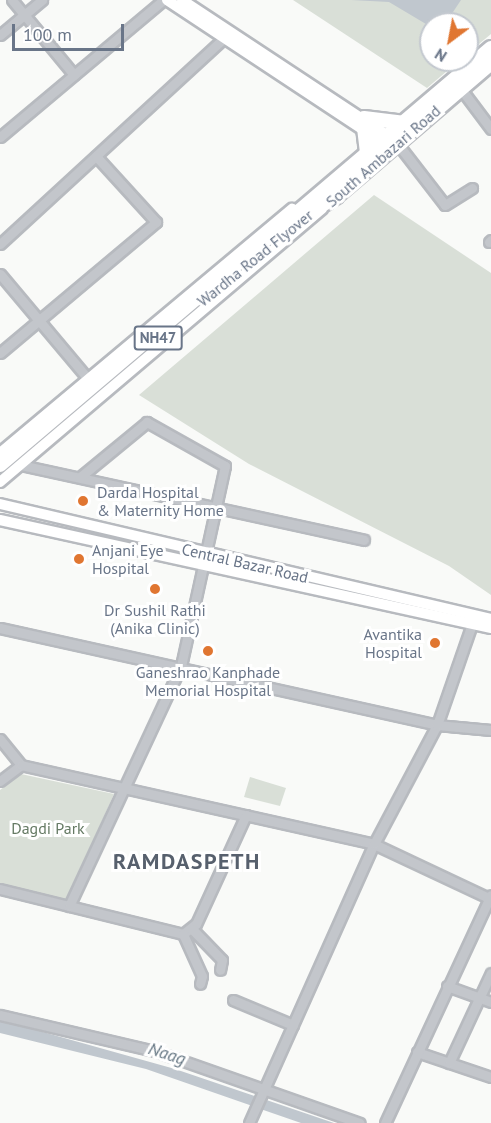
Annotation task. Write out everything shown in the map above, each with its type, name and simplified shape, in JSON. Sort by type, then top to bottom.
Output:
[{"type":"highway","name":"NH47","points":[[314,205],[324,186],[367,152],[392,144],[403,123],[491,48]]},
{"type":"highway","name":"South Ambazari Road","points":[[336,196],[392,144],[491,63]]},
{"type":"highway","points":[[367,152],[364,123],[403,123]]},
{"type":"highway","name":"NH47","points":[[314,205],[336,196]]},
{"type":"highway","name":"Wardha Road Flyover","points":[[0,465],[314,205]]},
{"type":"highway","name":"Wardha Road Flyover","points":[[0,473],[314,205]]},
{"type":"main road","points":[[165,0],[364,123]]},
{"type":"main road","points":[[182,0],[392,144]]},
{"type":"main road","points":[[0,453],[224,263],[324,186]]},
{"type":"main road","name":"South Ambazari Road","points":[[0,482],[221,298],[336,196]]},
{"type":"main road","name":"Central Bazar Road","points":[[0,504],[205,560]]},
{"type":"main road","name":"Central Bazar Road","points":[[0,520],[205,560],[474,620],[491,628]]},
{"type":"main road","name":"Central Bazar Road","points":[[474,620],[491,619]]},
{"type":"street","points":[[12,0],[74,75]]},
{"type":"street","points":[[0,35],[42,0]]},
{"type":"street","points":[[0,137],[165,0]]},
{"type":"street","points":[[0,244],[224,38]]},
{"type":"street","points":[[461,89],[491,129]]},
{"type":"street","points":[[392,144],[445,205],[472,188]]},
{"type":"street","points":[[0,353],[156,222],[96,156]]},
{"type":"street","points":[[0,274],[88,379]]},
{"type":"street","points":[[69,906],[181,666],[225,466],[147,422],[80,477]]},
{"type":"street","points":[[21,465],[364,540]]},
{"type":"street","points":[[250,1120],[374,844],[437,725],[474,620]]},
{"type":"street","points":[[0,628],[181,666],[437,725],[491,730]]},
{"type":"street","points":[[0,740],[21,765],[374,844],[490,896],[385,1123]]},
{"type":"street","points":[[0,781],[21,765]]},
{"type":"street","points":[[200,984],[202,976],[188,931],[246,815]]},
{"type":"street","points":[[0,889],[188,931],[222,960],[220,970]]},
{"type":"street","points":[[449,1063],[491,973]]},
{"type":"street","points":[[447,986],[491,1002]]},
{"type":"street","points":[[233,1000],[293,1025]]},
{"type":"street","points":[[0,1015],[155,1051],[266,1088],[360,1123]]},
{"type":"street","points":[[417,1052],[491,1077]]},
{"type":"green space","points":[[293,0],[491,0],[491,34],[479,44],[479,12],[419,12],[419,72],[446,72],[427,88]]},
{"type":"green space","points":[[374,195],[491,273],[491,595],[449,566],[249,464],[139,395]]},
{"type":"green space","name":"Dagdi Park","points":[[21,774],[114,794],[67,900],[0,884],[0,790]]},
{"type":"green space","points":[[250,777],[286,788],[280,806],[244,797]]},
{"type":"shaded area","points":[[351,0],[461,0],[453,12],[419,12],[419,20],[389,2]]},
{"type":"shaded area","points":[[0,1020],[175,1069],[334,1123],[301,1123],[146,1069],[0,1033]]},
{"type":"place","name":"Darda Hospital & Maternity Home","points":[[83,501]]},
{"type":"place","name":"Anjani Eye Hospital","points":[[79,559]]},
{"type":"place","name":"Dr Sushil Rathi (Anika Clinic)","points":[[155,589]]},
{"type":"place","name":"Avantika Hospital","points":[[435,643]]},
{"type":"place","name":"Ganeshrao Kanphade Memorial Hospital","points":[[208,651]]},
{"type":"district","name":"RAMDASPETH","points":[[187,862]]},
{"type":"water label","name":"Naag","points":[[167,1054]]}]
